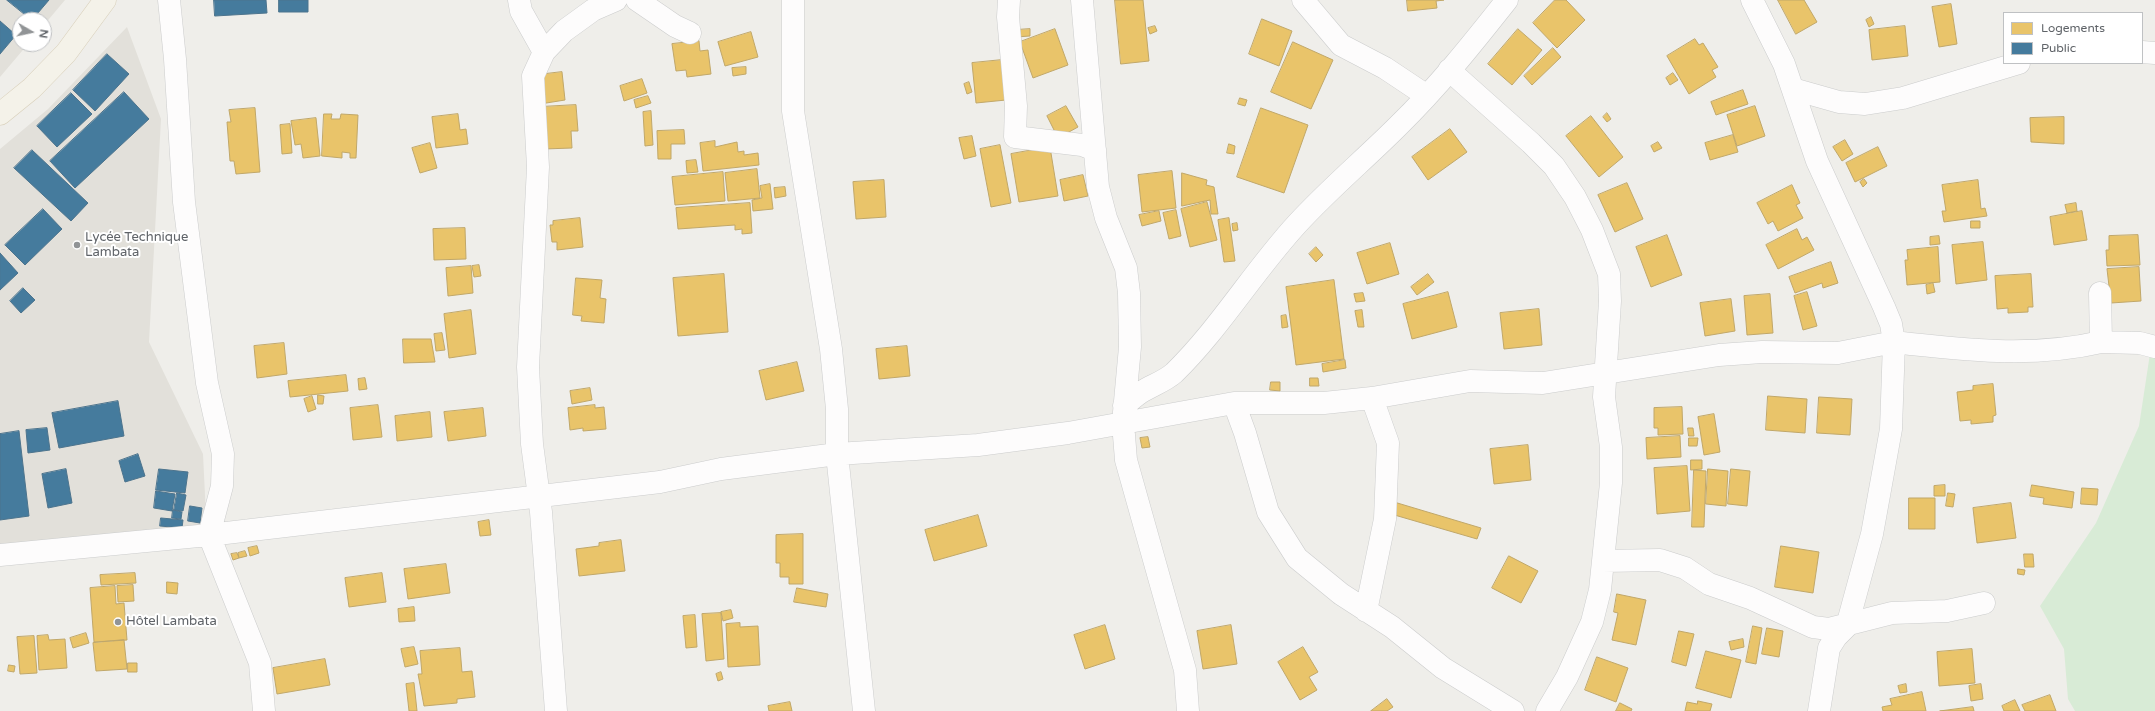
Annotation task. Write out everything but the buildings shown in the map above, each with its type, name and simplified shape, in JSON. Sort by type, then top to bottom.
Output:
[{"type":"main road","points":[[0,114],[32,88],[66,53],[105,0]]},
{"type":"street","points":[[169,0],[175,59],[184,202],[207,383],[223,454],[222,486],[209,536],[260,663],[264,711]]},
{"type":"street","points":[[519,0],[521,11],[544,52]]},
{"type":"street","points":[[556,711],[539,496],[532,444],[528,367],[538,167],[533,76],[544,52],[564,31],[593,10],[616,0]]},
{"type":"street","points":[[636,0],[675,26],[690,33]]},
{"type":"street","points":[[794,0],[794,111],[831,349],[837,409],[837,454],[864,711]]},
{"type":"street","points":[[1009,0],[1008,17],[1016,106],[1015,137],[1082,145],[1095,150]]},
{"type":"street","points":[[1082,0],[1098,187],[1106,218],[1126,268],[1128,287],[1130,347],[1123,414],[1126,460],[1185,670],[1188,711]]},
{"type":"street","points":[[1303,0],[1341,45],[1385,68],[1427,96]]},
{"type":"street","points":[[1123,414],[1142,392],[1161,382],[1176,370],[1226,314],[1296,225],[1336,182],[1398,126],[1427,96],[1507,0]]},
{"type":"street","points":[[1752,0],[1784,64],[1817,161],[1884,307],[1891,324],[1894,342],[1891,429],[1875,520],[1848,626],[1836,637],[1829,648],[1819,711]]},
{"type":"street","points":[[2143,52],[2155,53]]},
{"type":"street","points":[[1793,89],[1839,102],[1865,104],[1903,98],[2016,64]]},
{"type":"street","points":[[1449,70],[1554,166],[1575,197],[1595,237],[1609,274],[1610,301],[1604,397],[1611,447],[1611,483],[1600,590],[1592,622],[1567,677],[1547,711]]},
{"type":"street","points":[[2100,293],[2101,342]]},
{"type":"street","points":[[0,555],[209,536],[660,482],[722,469],[837,454],[978,445],[1123,414],[1234,403],[1324,404],[1372,398],[1470,381],[1543,383],[1719,355],[1762,352],[1838,353],[1894,342],[1986,352],[2042,350],[2101,342],[2140,343],[2155,347]]},
{"type":"street","points":[[1366,611],[1385,519],[1388,444],[1372,398]]},
{"type":"street","points":[[1234,403],[1245,433],[1268,512],[1297,558],[1316,575],[1366,611],[1392,627],[1443,668],[1505,709]]},
{"type":"street","points":[[1604,561],[1660,560],[1685,568],[1709,584],[1750,598],[1813,628],[1829,630],[1892,613],[1948,611],[1984,603]]},
{"type":"shaded area","points":[[0,0],[65,0],[52,15],[52,12],[12,12],[12,52],[21,52],[0,77]]},
{"type":"shaded area","name":"Lycée Technique Lambata","points":[[127,27],[161,119],[149,342],[203,454],[206,516],[202,529],[0,544],[0,149],[48,109]]},
{"type":"green space","points":[[2155,345],[2155,711],[2075,711],[2068,699],[2064,649],[2040,606],[2096,523],[2139,426],[2151,347]]},
{"type":"place","name":"Lycée Technique Lambata","points":[[77,245]]},
{"type":"place","name":"Hôtel Lambata","points":[[118,622]]}]
